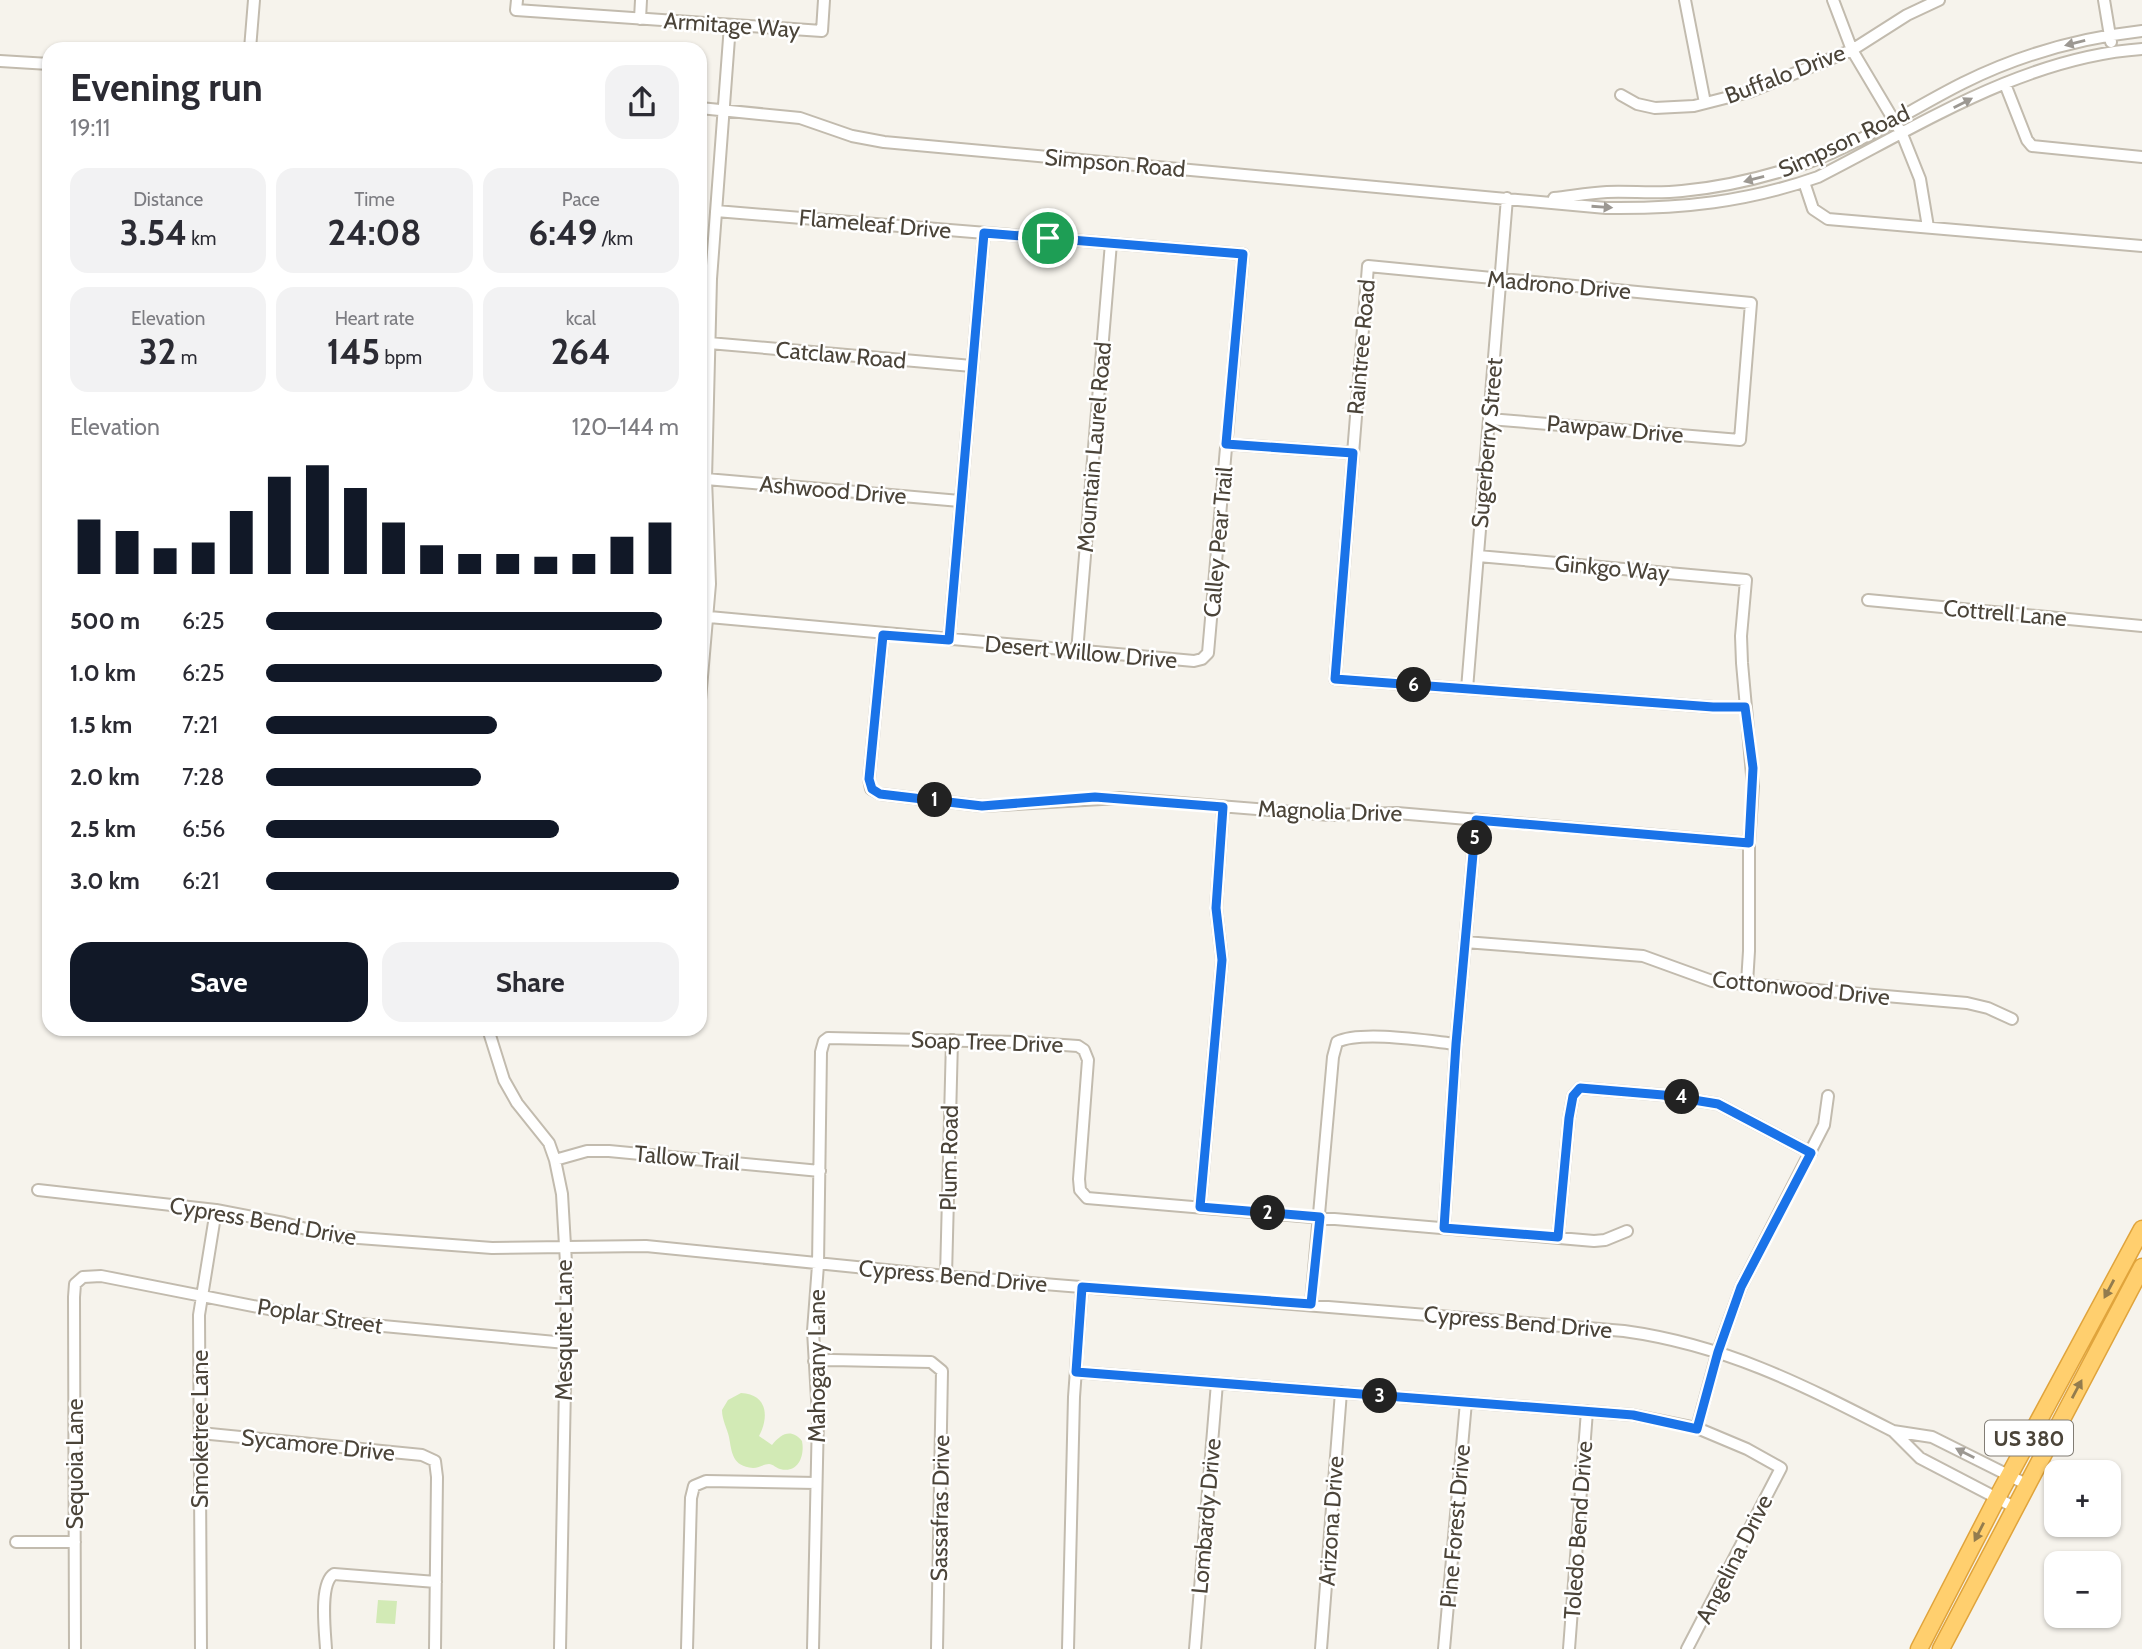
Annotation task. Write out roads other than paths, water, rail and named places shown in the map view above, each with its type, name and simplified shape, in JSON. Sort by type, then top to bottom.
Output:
[{"type":"highway","name":"US 380","points":[[1919,1649],[2142,1229]]},
{"type":"highway","name":"US 380","points":[[1941,1649],[2142,1267]]},
{"type":"street","points":[[251,42],[254,0]]},
{"type":"street","points":[[640,19],[641,0]]},
{"type":"street","name":"Armitage Way","points":[[517,5],[640,19],[822,32],[824,0]]},
{"type":"street","points":[[1685,0],[1704,103]]},
{"type":"street","points":[[1833,0],[1852,50],[1902,134],[1920,179],[1928,227]]},
{"type":"street","name":"Buffalo Drive","points":[[1621,95],[1637,104],[1654,108],[1694,106],[1749,92],[1852,50],[1907,15],[1939,0]]},
{"type":"street","points":[[2104,0],[2113,51]]},
{"type":"street","points":[[707,373],[730,25]]},
{"type":"street","name":"Simpson Road","points":[[1534,201],[1606,192],[1681,191],[1728,186],[1809,162],[2002,65],[2048,50],[2110,35],[2142,31]]},
{"type":"street","name":"Simpson Road","points":[[707,109],[800,118],[852,136],[884,142],[1606,208],[1650,209],[1701,206],[1804,182],[2004,84],[2080,58],[2113,51],[2142,49]]},
{"type":"street","points":[[0,61],[42,64]]},
{"type":"street","points":[[2004,84],[2026,140],[2032,146],[2142,157]]},
{"type":"street","name":"Simpson Road","points":[[1804,182],[1813,209],[1828,219],[2142,246]]},
{"type":"street","name":"Sugerberry Street","points":[[1467,689],[1507,198]]},
{"type":"street","name":"Flameleaf Drive","points":[[716,211],[1243,254]]},
{"type":"street","points":[[949,640],[984,233]]},
{"type":"street","name":"Mountain Laurel Road","points":[[1077,652],[1111,243]]},
{"type":"street","name":"Calley Pear Trail","points":[[1202,659],[1208,653],[1243,254]]},
{"type":"street","name":"Madrono Drive","points":[[1368,266],[1751,303],[1740,440]]},
{"type":"street","name":"Raintree Road","points":[[1368,266],[1335,679],[1467,689]]},
{"type":"street","name":"Catclaw Road","points":[[709,344],[972,366]]},
{"type":"street","name":"Pawpaw Drive","points":[[1489,419],[1740,440]]},
{"type":"street","points":[[1226,444],[1353,453]]},
{"type":"street","name":"Ashwood Drive","points":[[707,478],[960,501]]},
{"type":"street","points":[[707,505],[707,636]]},
{"type":"street","name":"Ginkgo Way","points":[[1478,556],[1746,580],[1741,636],[1745,707]]},
{"type":"street","name":"Cottrell Lane","points":[[1868,600],[2142,626]]},
{"type":"street","name":"Desert Willow Drive","points":[[709,617],[1194,662],[1202,659]]},
{"type":"street","name":"Magnolia Drive","points":[[883,635],[869,779],[872,789],[880,794],[982,806],[1095,797],[1330,815],[1397,813],[1749,843]]},
{"type":"street","points":[[1467,689],[1745,707],[1753,768],[1747,984]]},
{"type":"street","points":[[1200,1207],[1222,960],[1216,908],[1223,807]]},
{"type":"street","points":[[1444,1228],[1456,1044],[1476,820]]},
{"type":"street","name":"Cottonwood Drive","points":[[1465,942],[1643,956],[1712,981],[1967,1003],[1988,1008],[2012,1019]]},
{"type":"street","name":"Mesquite Lane","points":[[490,1036],[505,1080],[517,1102],[549,1143],[562,1194],[563,1248],[567,1280],[561,1649]]},
{"type":"street","name":"Soap Tree Drive","points":[[824,1041],[834,1037],[1078,1046],[1084,1050],[1088,1069],[1079,1179],[1083,1195],[1097,1199],[1605,1240],[1627,1231]]},
{"type":"street","points":[[1311,1304],[1333,1057],[1337,1042],[1347,1037],[1365,1037],[1456,1044]]},
{"type":"street","name":"Plum Road","points":[[946,1276],[951,1040]]},
{"type":"street","name":"Mahogany Lane","points":[[813,1649],[818,1404],[813,1331],[818,1265],[821,1052],[824,1041]]},
{"type":"street","points":[[1558,1237],[1569,1118],[1573,1096],[1580,1088],[1663,1095],[1718,1104],[1811,1153]]},
{"type":"street","points":[[1076,1372],[1633,1415],[1697,1429],[1718,1352],[1741,1287],[1824,1125],[1828,1096]]},
{"type":"street","name":"Tallow Trail","points":[[555,1160],[587,1152],[608,1151],[820,1171]]},
{"type":"street","name":"Cypress Bend Drive","points":[[38,1190],[216,1210],[284,1223],[332,1236],[492,1248],[646,1246],[818,1265],[1624,1331],[1670,1339],[1718,1352],[1790,1379],[1893,1431],[1932,1437],[2026,1484]]},
{"type":"street","name":"Smoketree Lane","points":[[201,1649],[199,1315],[216,1210]]},
{"type":"street","name":"Poplar Street","points":[[78,1280],[101,1276],[329,1321],[566,1343]]},
{"type":"street","name":"Sequoia Lane","points":[[75,1649],[74,1297],[78,1280]]},
{"type":"street","points":[[1068,1649],[1076,1372],[1082,1287]]},
{"type":"street","name":"Sassafras Drive","points":[[814,1361],[931,1362],[939,1367],[943,1376],[937,1649]]},
{"type":"street","name":"Lombardy Drive","points":[[1195,1649],[1217,1383]]},
{"type":"street","name":"Arizona Drive","points":[[1321,1649],[1341,1392]]},
{"type":"street","name":"Pine Forest Drive","points":[[1444,1649],[1466,1402]]},
{"type":"street","name":"Toledo Bend Drive","points":[[1569,1649],[1587,1412]]},
{"type":"street","name":"Angelina Drive","points":[[1687,1649],[1781,1468],[1747,1449],[1697,1429]]},
{"type":"street","name":"Cypress Bend Drive","points":[[1893,1431],[1920,1458],[2014,1507]]},
{"type":"street","name":"Sycamore Drive","points":[[200,1433],[422,1455],[435,1461],[438,1477],[436,1582]]},
{"type":"street","points":[[687,1649],[691,1498],[694,1486],[706,1481],[816,1483]]},
{"type":"street","points":[[16,1542],[75,1542]]},
{"type":"street","points":[[326,1649],[325,1594],[327,1580],[334,1574],[436,1582],[435,1649]]}]
